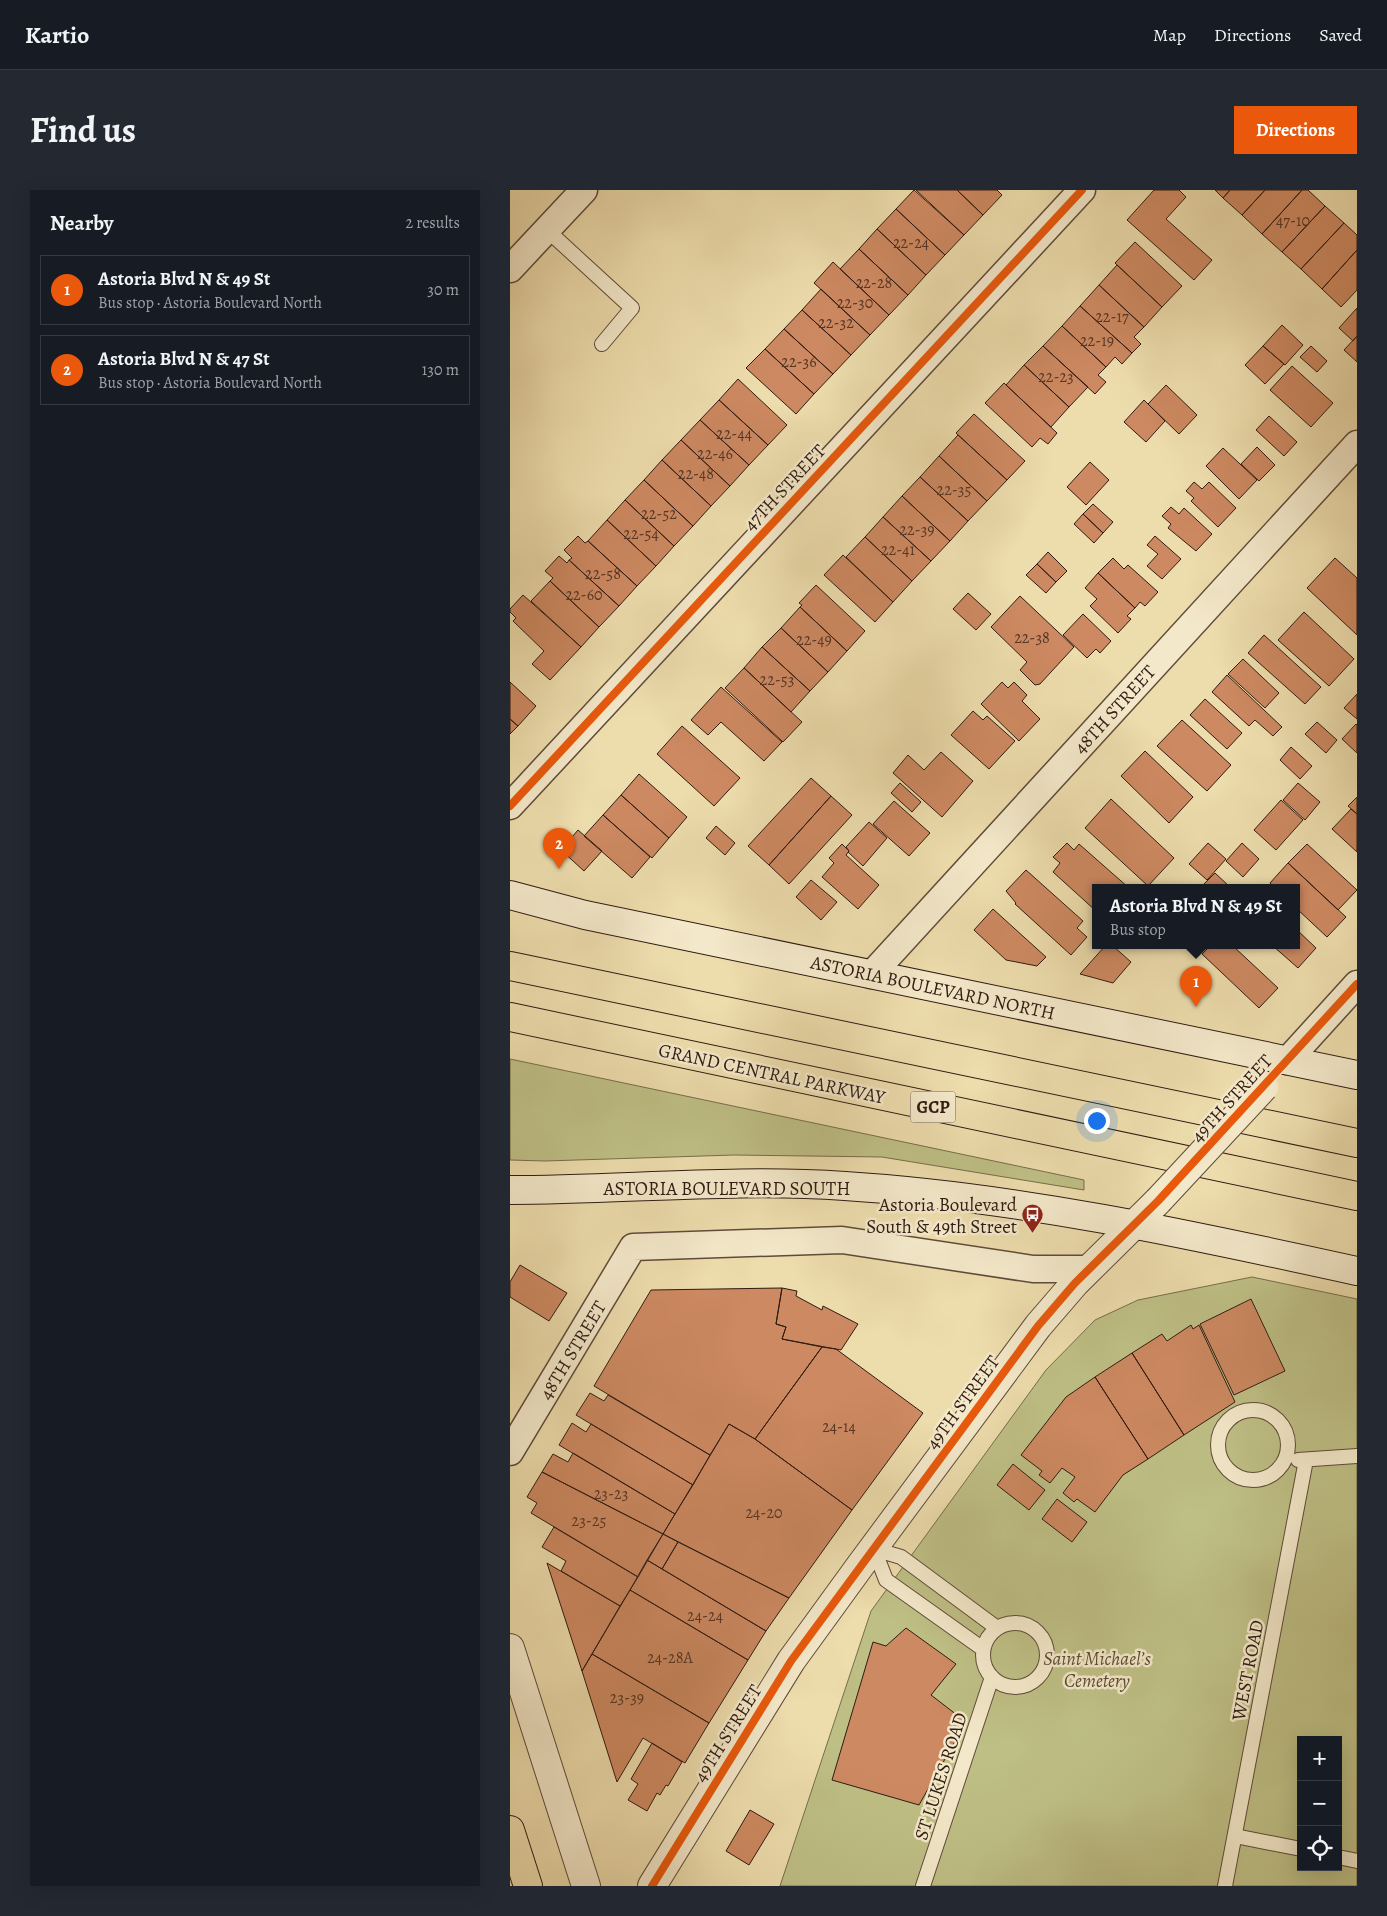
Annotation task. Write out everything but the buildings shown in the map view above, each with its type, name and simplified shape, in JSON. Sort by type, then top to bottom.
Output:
[{"type":"highway","points":[[510,966],[1357,1143]]},
{"type":"highway","name":"GRAND CENTRAL PARKWAY","points":[[510,1018],[1357,1196]]},
{"type":"highway","points":[[510,1830],[528,1886]]},
{"type":"main road","name":"ASTORIA BOULEVARD NORTH","points":[[510,895],[585,915],[1357,1075]]},
{"type":"main road","name":"49TH STREET","points":[[653,1885],[791,1661],[1038,1326],[1089,1269],[1158,1201],[1287,1061]]},
{"type":"main road","name":"ASTORIA BOULEVARD SOUTH","points":[[510,1190],[735,1183],[844,1185],[955,1196],[1086,1216],[1132,1226],[1180,1233],[1357,1271]]},
{"type":"main road","points":[[510,1648],[586,1886]]},
{"type":"street","points":[[510,269],[582,190]]},
{"type":"street","name":"47TH STREET","points":[[510,806],[1082,190]]},
{"type":"street","name":"48TH STREET","points":[[872,975],[1357,444]]},
{"type":"street","name":"49TH STREET","points":[[1287,1061],[1357,984]]},
{"type":"street","name":"48TH STREET","points":[[510,1452],[633,1247],[842,1240],[1033,1269],[1089,1269]]},
{"type":"lane","points":[[547,230],[632,308],[602,344]]},
{"type":"lane","points":[[1247,1410],[1269,1413],[1278,1420],[1286,1434],[1288,1451],[1284,1461],[1278,1470],[1269,1476],[1257,1480],[1245,1480],[1233,1474],[1224,1466],[1219,1455],[1217,1443],[1220,1431],[1227,1421],[1237,1413],[1247,1410]]},
{"type":"lane","points":[[1284,1461],[1357,1456]]},
{"type":"lane","name":"WEST ROAD","points":[[1225,1886],[1306,1460]]},
{"type":"lane","points":[[874,1549],[902,1557],[997,1628]]},
{"type":"lane","points":[[874,1549],[886,1580],[984,1649]]},
{"type":"lane","points":[[1017,1623],[1036,1630],[1043,1638],[1048,1658],[1045,1668],[1039,1677],[1021,1687],[1010,1687],[992,1677],[986,1669],[984,1649],[988,1637],[997,1628],[1006,1624],[1017,1623]]},
{"type":"lane","name":"ST LUKES ROAD","points":[[923,1886],[992,1677]]},
{"type":"lane","points":[[1235,1836],[1297,1848]]},
{"type":"lane","points":[[1342,1858],[1357,1861]]},
{"type":"green space","points":[[510,1059],[1084,1180],[1084,1190],[882,1157],[734,1155],[545,1161],[510,1160]]},
{"type":"green space","name":"Saint Michael’s Cemetery","points":[[1252,1277],[1357,1299],[1357,1886],[780,1886],[871,1611],[1046,1370],[1095,1320],[1138,1300]]},
{"type":"cycle path","points":[[510,806],[1082,190]]},
{"type":"cycle path","points":[[652,1886],[791,1661],[1038,1326],[1075,1283],[1158,1201],[1357,984]]},
{"type":"place","name":"Astoria Blvd N & 47 St","points":[[559,869]]},
{"type":"place","name":"Astoria Blvd N & 49 St","points":[[1196,1007]]},
{"type":"place","name":"Astoria Boulevard South & 49th Street","points":[[1033,1234]]}]
